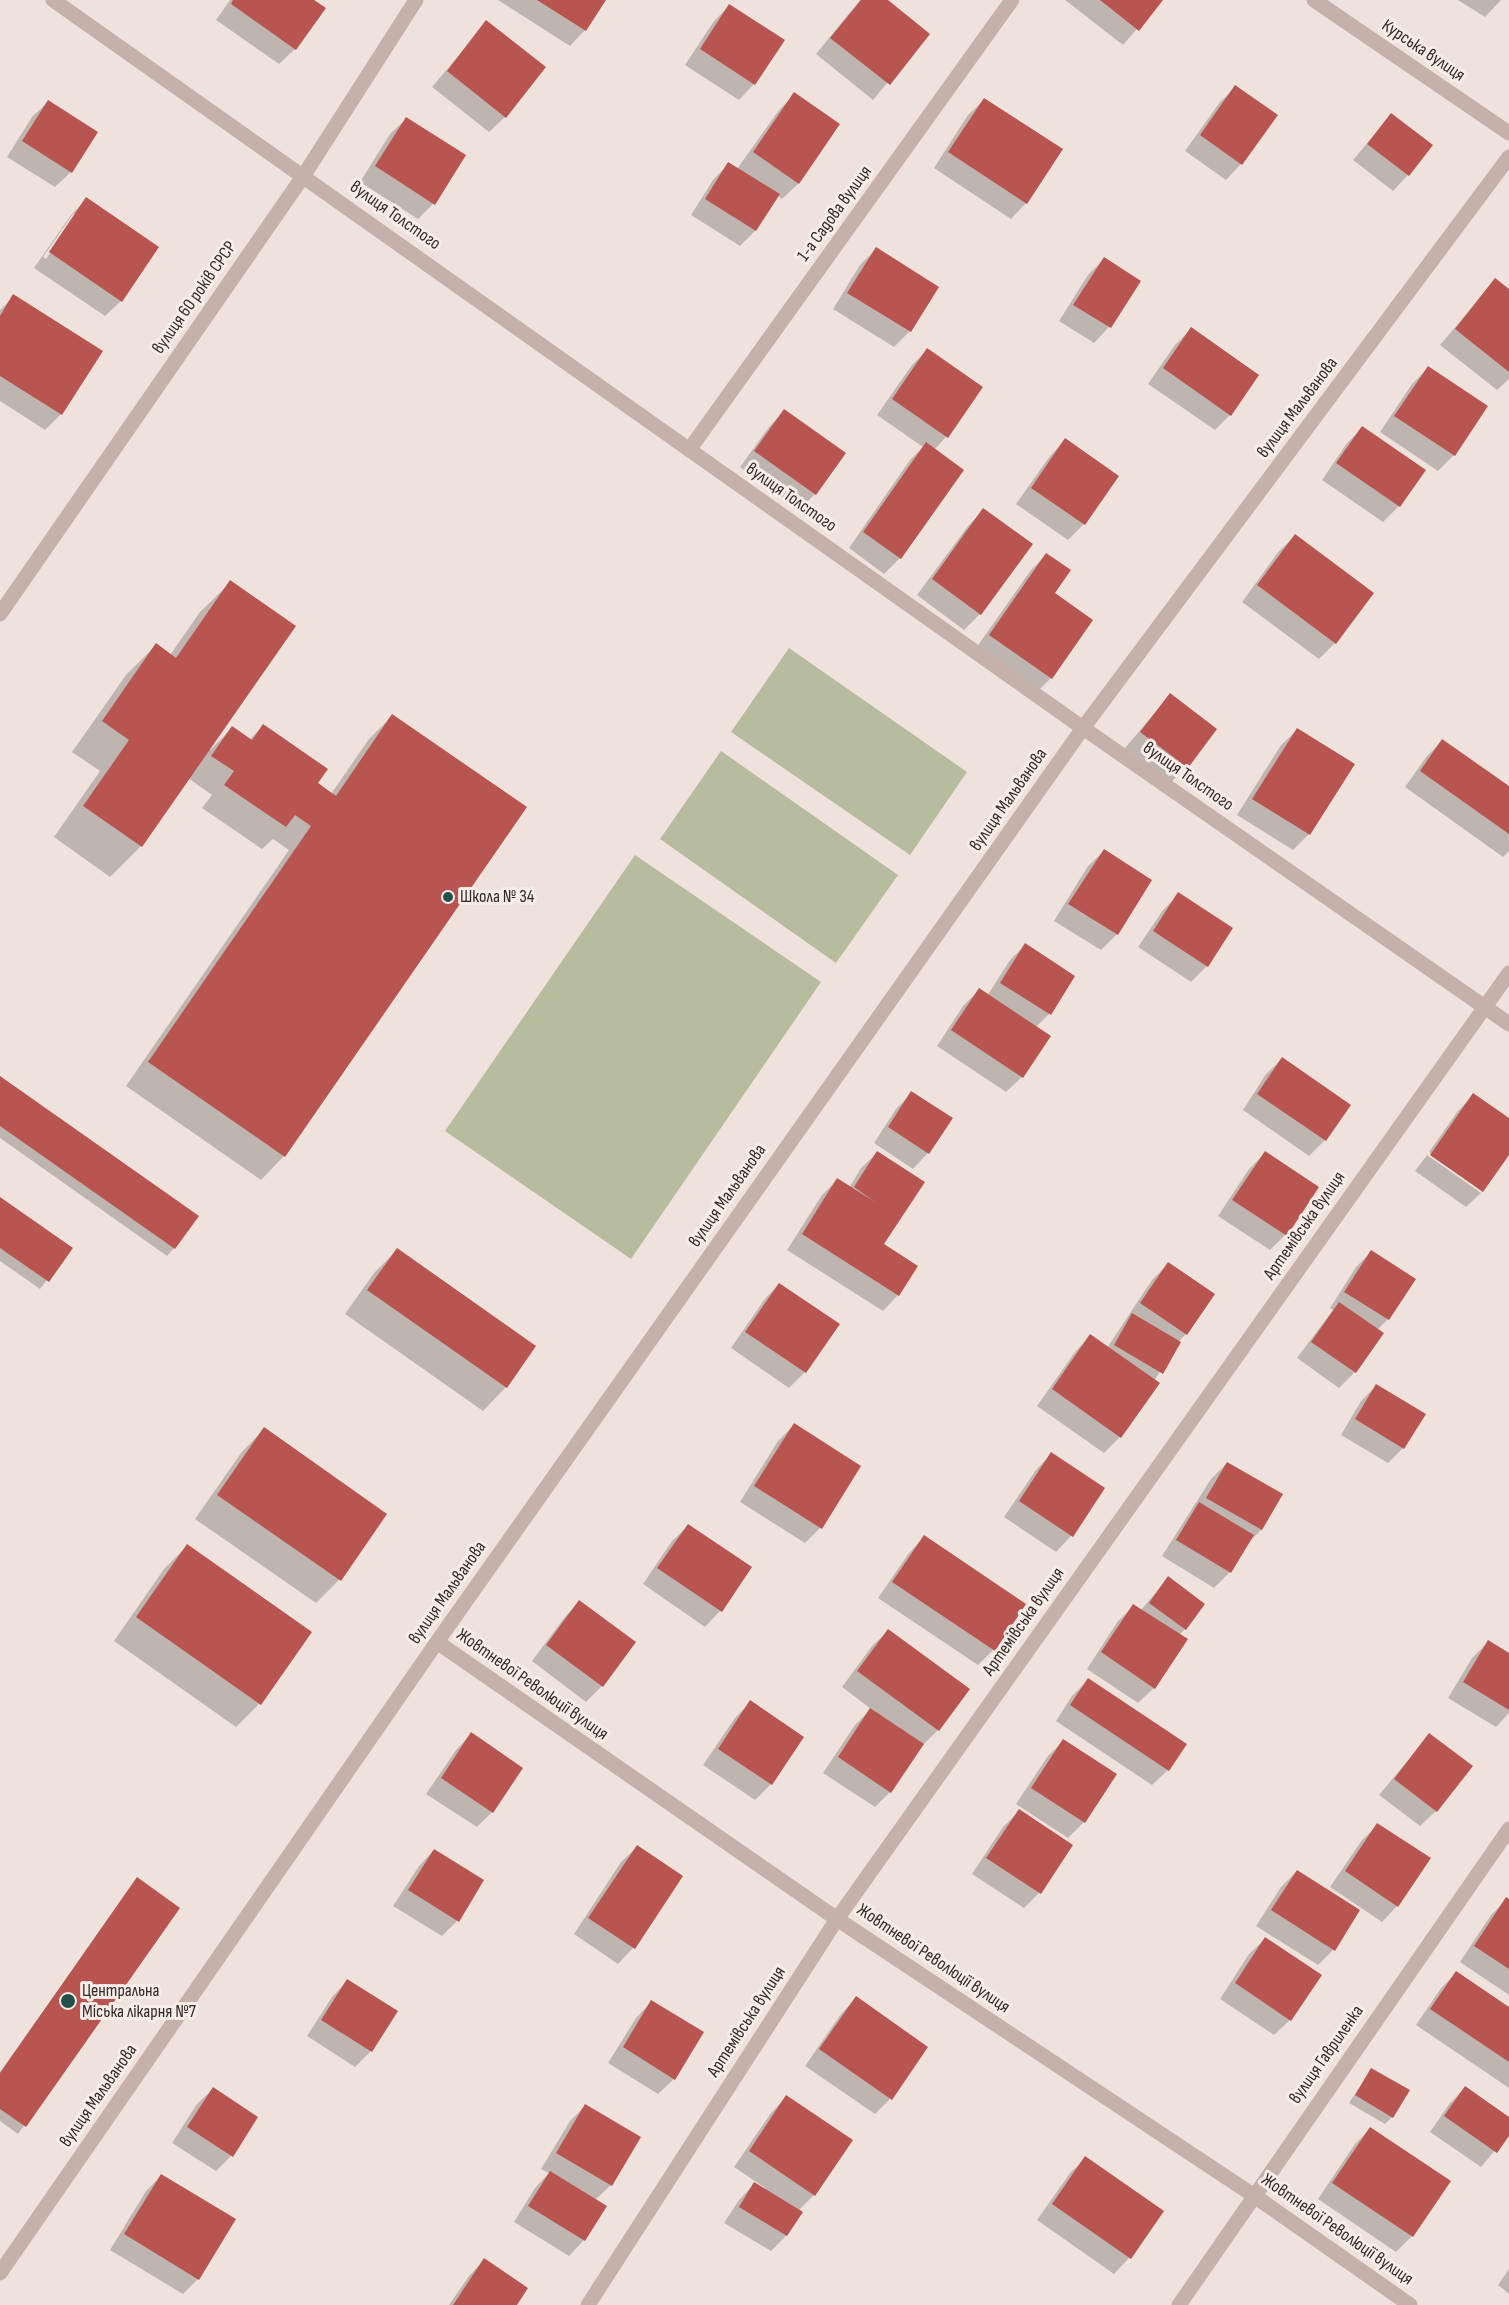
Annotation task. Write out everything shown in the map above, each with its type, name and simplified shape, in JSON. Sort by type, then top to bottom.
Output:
[{"type":"street","name":"вулиця Толстого","points":[[52,0],[304,175],[1083,728],[1509,1023]]},
{"type":"street","name":"вулиця 60 років СРСР","points":[[0,614],[304,175],[416,0]]},
{"type":"street","name":"1-а Садова вулиця","points":[[689,450],[1012,0]]},
{"type":"street","name":"Курська вулиця","points":[[1314,0],[1509,133]]},
{"type":"street","name":"вулиця Мальванова","points":[[0,2273],[437,1642],[1083,728],[1509,157]]},
{"type":"street","name":"Артемівська вулиця","points":[[588,2305],[837,1919],[1509,973]]},
{"type":"street","name":"Жовтневої Революції вулиця","points":[[437,1642],[837,1919],[1252,2195],[1410,2305]]},
{"type":"street","name":"вулиця Гавриленка","points":[[1179,2305],[1252,2195],[1509,1829]]},
{"type":"green space","points":[[789,648],[967,772],[910,855],[731,732]]},
{"type":"green space","points":[[721,751],[898,875],[836,963],[660,839]]},
{"type":"green space","points":[[635,855],[821,982],[631,1259],[445,1131]]},
{"type":"building","points":[[233,0],[314,0],[326,8],[296,50],[231,4]]},
{"type":"building","points":[[537,0],[606,0],[586,31]]},
{"type":"building","points":[[861,0],[888,0],[930,34],[890,85],[830,38]]},
{"type":"building","points":[[1100,0],[1163,0],[1139,31]]},
{"type":"building","points":[[729,4],[785,40],[755,85],[700,49]]},
{"type":"building","points":[[486,20],[546,67],[506,118],[447,71]]},
{"type":"building","points":[[1235,85],[1278,115],[1242,165],[1200,135]]},
{"type":"building","points":[[794,92],[840,124],[799,184],[753,152]]},
{"type":"building","points":[[984,98],[1063,149],[1027,204],[948,152]]},
{"type":"building","points":[[48,100],[98,132],[72,173],[22,141]]},
{"type":"building","points":[[1391,113],[1433,145],[1409,176],[1367,144]]},
{"type":"building","points":[[406,117],[466,155],[435,205],[375,166]]},
{"type":"building","points":[[728,162],[780,194],[756,231],[705,199]]},
{"type":"building","points":[[86,197],[159,247],[122,302],[49,252]]},
{"type":"building","points":[[876,247],[939,287],[911,332],[847,293]]},
{"type":"building","points":[[1104,257],[1141,281],[1111,328],[1073,305]]},
{"type":"building","points":[[1495,278],[1509,289],[1509,372],[1455,329]]},
{"type":"building","points":[[13,294],[103,351],[62,415],[0,376],[0,316]]},
{"type":"building","points":[[1191,327],[1259,375],[1231,416],[1163,368]]},
{"type":"building","points":[[927,348],[983,387],[948,438],[892,399]]},
{"type":"building","points":[[1428,366],[1488,406],[1455,456],[1394,416]]},
{"type":"building","points":[[784,409],[846,453],[816,495],[754,451]]},
{"type":"building","points":[[1362,426],[1426,470],[1400,507],[1336,463]]},
{"type":"building","points":[[1065,438],[1119,476],[1085,525],[1031,488]]},
{"type":"building","points":[[926,442],[964,470],[901,559],[863,532]]},
{"type":"building","points":[[983,508],[1033,544],[981,615],[932,579]]},
{"type":"building","points":[[1295,534],[1374,593],[1336,644],[1257,585]]},
{"type":"building","points":[[1046,553],[1071,570],[1055,593],[1093,620],[1052,679],[989,635]]},
{"type":"building","points":[[230,580],[296,626],[142,847],[83,806],[129,740],[102,721],[156,643],[176,658]]},
{"type":"building","points":[[1170,693],[1217,729],[1188,768],[1140,732]]},
{"type":"building","points":[[392,714],[527,807],[285,1157],[148,1062],[311,826],[295,815],[286,827],[224,785],[234,771],[211,756],[232,726],[252,740],[263,724],[328,769],[318,783],[336,796]]},
{"type":"building","points":[[1297,728],[1355,764],[1310,835],[1252,799]]},
{"type":"building","points":[[1442,739],[1509,786],[1509,834],[1420,771]]},
{"type":"building","points":[[1104,849],[1152,880],[1118,935],[1068,904]]},
{"type":"building","points":[[1178,892],[1233,928],[1208,967],[1153,931]]},
{"type":"building","points":[[1025,943],[1075,976],[1051,1015],[1000,983]]},
{"type":"building","points":[[979,988],[1051,1036],[1023,1078],[951,1030]]},
{"type":"building","points":[[1282,1057],[1351,1105],[1326,1141],[1257,1094]]},
{"type":"building","points":[[0,1076],[199,1216],[175,1249],[0,1126]]},
{"type":"building","points":[[911,1091],[953,1118],[929,1154],[888,1127]]},
{"type":"building","points":[[1473,1093],[1509,1118],[1509,1155],[1483,1192],[1430,1155]]},
{"type":"building","points":[[877,1151],[925,1182],[884,1244],[918,1266],[899,1296],[802,1234],[837,1178],[875,1202],[854,1187]]},
{"type":"building","points":[[1265,1151],[1319,1187],[1287,1236],[1232,1200]]},
{"type":"building","points":[[0,1197],[73,1248],[49,1282],[0,1248]]},
{"type":"building","points":[[397,1248],[536,1346],[507,1388],[367,1290]]},
{"type":"building","points":[[1371,1250],[1416,1279],[1389,1320],[1344,1292]]},
{"type":"building","points":[[1168,1262],[1215,1294],[1187,1335],[1140,1303]]},
{"type":"building","points":[[779,1283],[840,1324],[806,1373],[745,1332]]},
{"type":"building","points":[[1339,1302],[1384,1333],[1356,1373],[1311,1342]]},
{"type":"building","points":[[1132,1313],[1181,1342],[1163,1374],[1114,1345]]},
{"type":"building","points":[[1090,1334],[1160,1383],[1121,1438],[1052,1389]]},
{"type":"building","points":[[1376,1384],[1426,1414],[1404,1449],[1355,1419]]},
{"type":"building","points":[[794,1423],[861,1466],[822,1529],[754,1486]]},
{"type":"building","points":[[264,1427],[387,1514],[341,1581],[217,1495]]},
{"type":"building","points":[[1051,1452],[1105,1488],[1073,1537],[1019,1501]]},
{"type":"building","points":[[1227,1462],[1283,1494],[1262,1530],[1206,1498]]},
{"type":"building","points":[[1199,1502],[1254,1535],[1231,1573],[1176,1540]]},
{"type":"building","points":[[688,1524],[752,1567],[722,1612],[657,1568]]},
{"type":"building","points":[[924,1535],[1026,1604],[995,1651],[892,1582]]},
{"type":"building","points":[[187,1544],[312,1632],[261,1705],[136,1617]]},
{"type":"building","points":[[1168,1576],[1205,1604],[1186,1630],[1149,1603]]},
{"type":"building","points":[[579,1600],[636,1642],[603,1687],[546,1645]]},
{"type":"building","points":[[1133,1604],[1188,1639],[1155,1689],[1101,1652]]},
{"type":"building","points":[[888,1629],[970,1689],[939,1731],[857,1671]]},
{"type":"building","points":[[1488,1640],[1509,1653],[1509,1710],[1463,1682]]},
{"type":"building","points":[[1088,1678],[1187,1744],[1169,1771],[1070,1705]]},
{"type":"building","points":[[750,1700],[804,1737],[772,1785],[718,1749]]},
{"type":"building","points":[[870,1708],[924,1744],[891,1793],[838,1757]]},
{"type":"building","points":[[471,1732],[523,1768],[493,1813],[441,1778]]},
{"type":"building","points":[[1429,1733],[1473,1766],[1437,1812],[1394,1779]]},
{"type":"building","points":[[1063,1739],[1117,1774],[1085,1823],[1031,1788]]},
{"type":"building","points":[[1019,1809],[1073,1845],[1041,1894],[986,1858]]},
{"type":"building","points":[[1377,1823],[1431,1858],[1398,1907],[1345,1871]]},
{"type":"building","points":[[637,1845],[683,1876],[635,1949],[588,1918]]},
{"type":"building","points":[[434,1849],[484,1880],[459,1922],[408,1890]]},
{"type":"building","points":[[1297,1870],[1360,1910],[1335,1951],[1271,1910]]},
{"type":"building","points":[[137,1877],[180,1908],[26,2127],[0,2109],[0,2073]]},
{"type":"building","points":[[1506,1897],[1509,1899],[1509,1969],[1474,1946]]},
{"type":"building","points":[[1265,1937],[1322,1975],[1291,2021],[1235,1983]]},
{"type":"building","points":[[1456,1971],[1509,2007],[1509,2062],[1430,2009]]},
{"type":"building","points":[[347,1979],[398,2011],[372,2052],[321,2020]]},
{"type":"building","points":[[856,1996],[928,2047],[892,2100],[819,2049]]},
{"type":"building","points":[[651,2000],[704,2032],[675,2080],[623,2047]]},
{"type":"building","points":[[1371,2068],[1410,2090],[1393,2118],[1355,2095]]},
{"type":"building","points":[[1465,2086],[1509,2117],[1509,2136],[1497,2153],[1444,2116]]},
{"type":"building","points":[[213,2087],[258,2117],[233,2157],[187,2127]]},
{"type":"building","points":[[786,2095],[853,2140],[815,2196],[749,2151]]},
{"type":"building","points":[[585,2104],[641,2137],[612,2186],[556,2153]]},
{"type":"building","points":[[1370,2127],[1451,2181],[1413,2237],[1332,2183]]},
{"type":"building","points":[[1085,2156],[1164,2211],[1131,2259],[1052,2204]]},
{"type":"building","points":[[550,2171],[607,2206],[585,2241],[528,2206]]},
{"type":"building","points":[[161,2174],[236,2219],[199,2280],[124,2234]]},
{"type":"building","points":[[754,2182],[803,2212],[787,2236],[739,2207]]},
{"type":"building","points":[[484,2258],[528,2288],[517,2305],[453,2305]]},
{"type":"place","name":"Школа № 34","points":[[448,897]]},
{"type":"place","name":"Центральна Міська лікарня №7","points":[[68,2001]]}]
